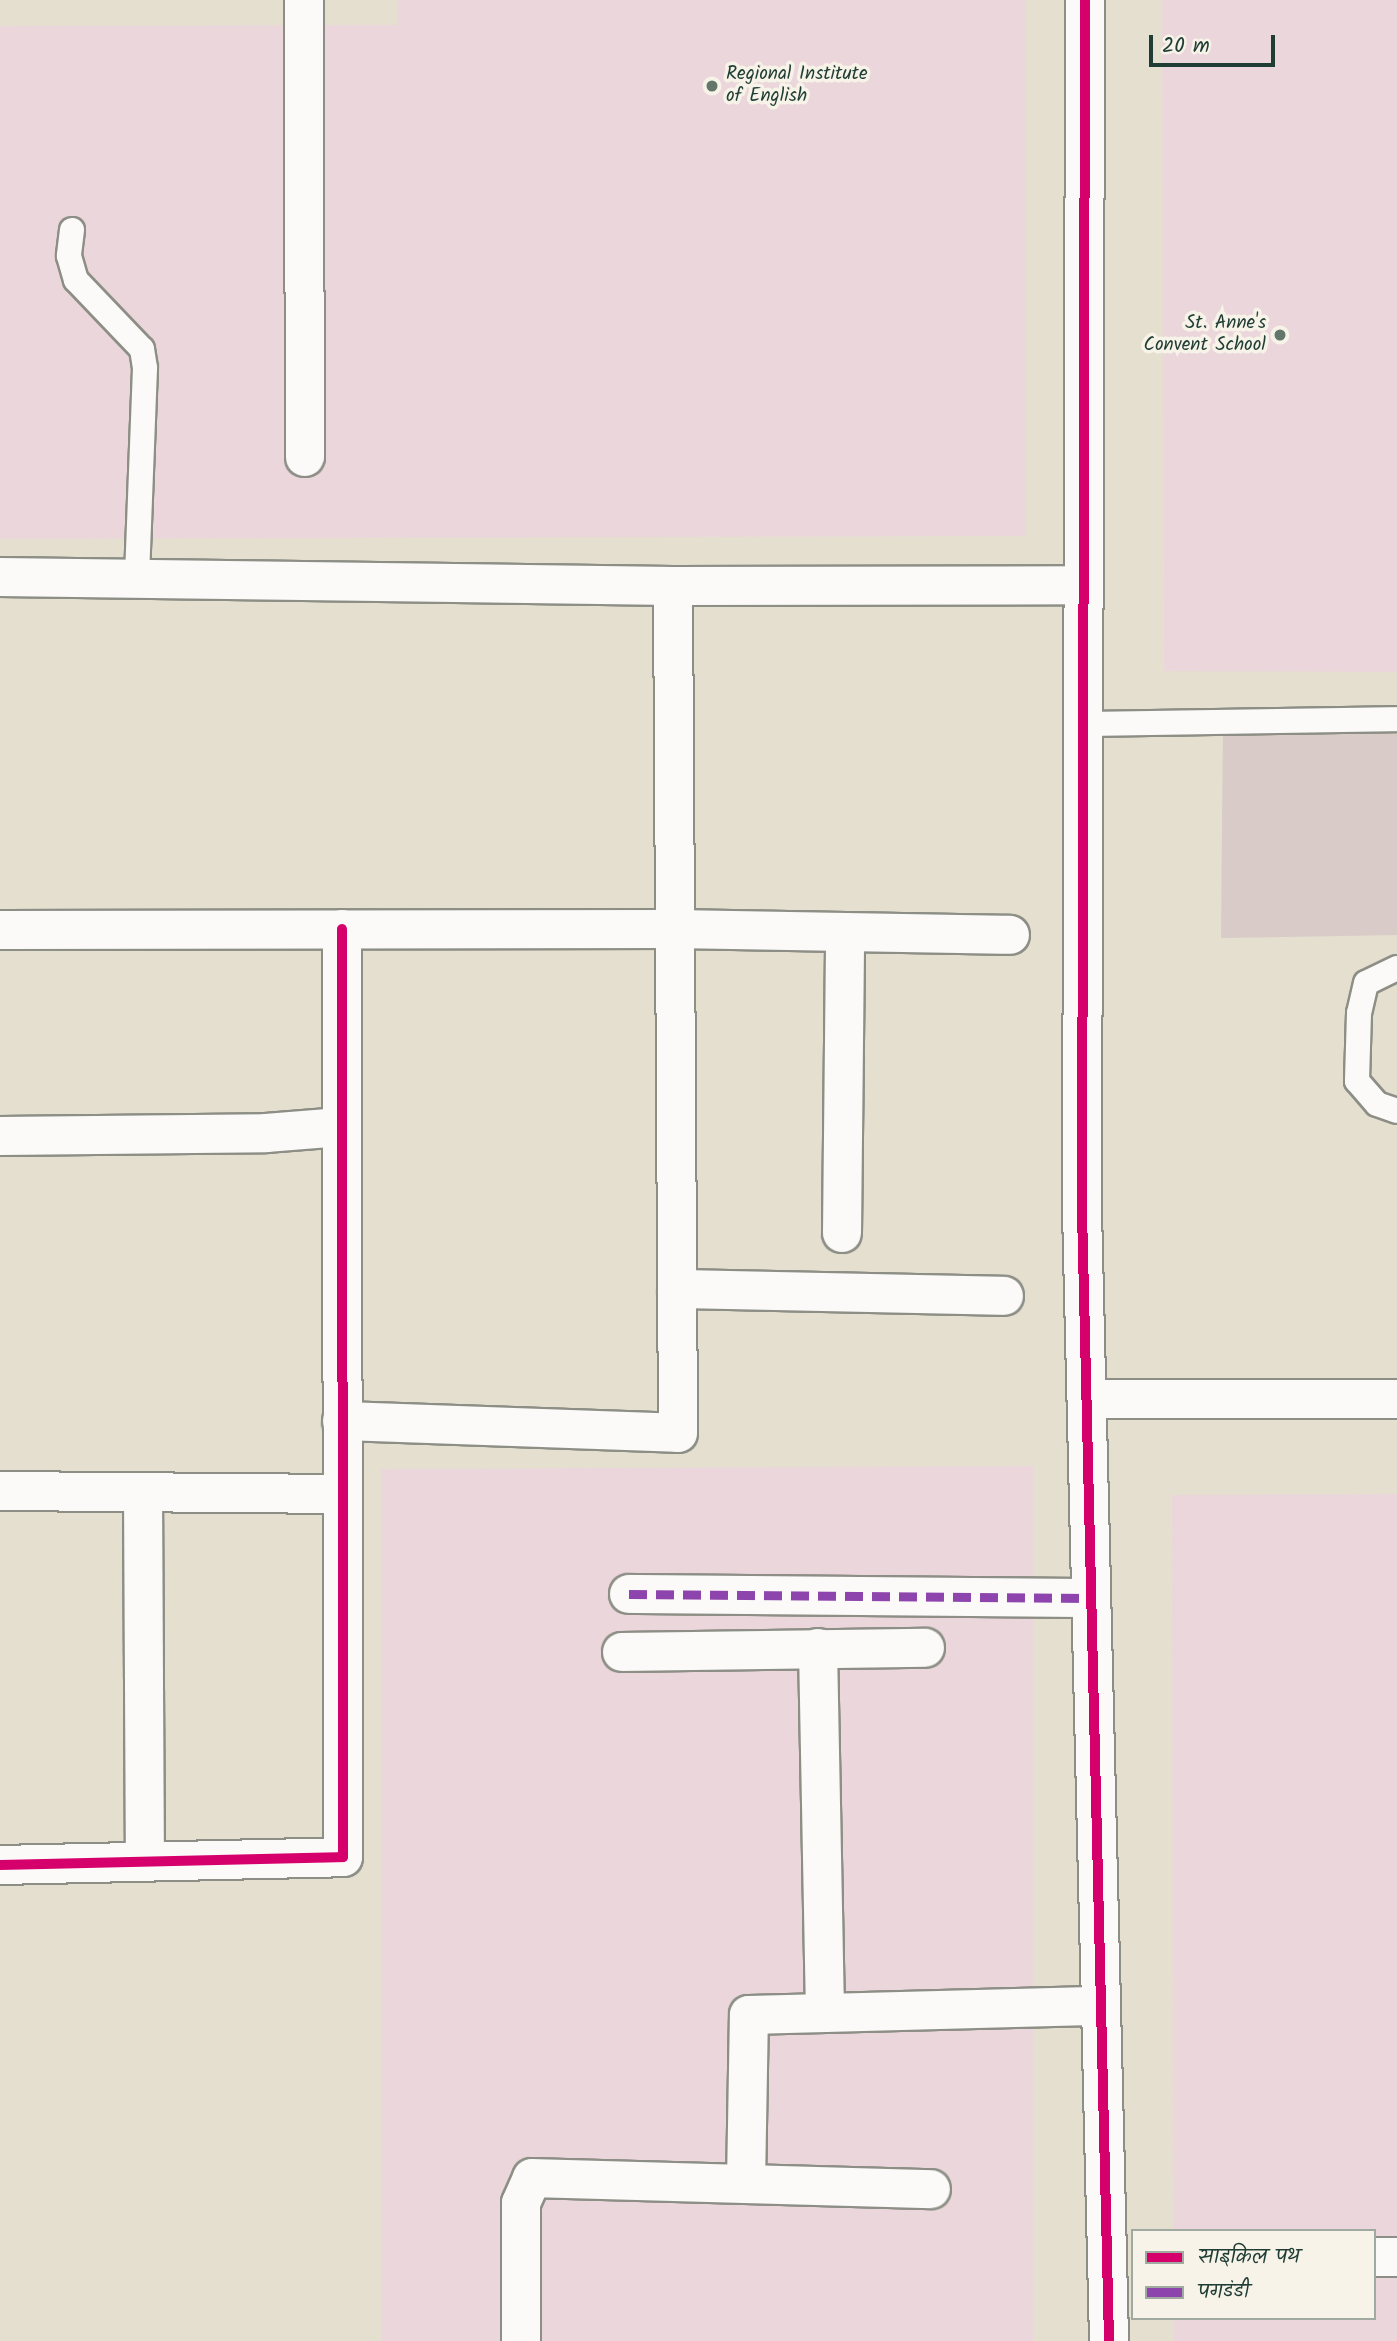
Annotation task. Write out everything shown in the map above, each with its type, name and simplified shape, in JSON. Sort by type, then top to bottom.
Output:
[{"type":"street","points":[[304,0],[305,457]]},
{"type":"street","points":[[1085,0],[1083,724],[1087,1399],[1101,2006],[1120,2257],[1109,2341]]},
{"type":"street","points":[[0,577],[673,586],[1084,585]]},
{"type":"street","points":[[342,1420],[678,1433],[673,586]]},
{"type":"street","points":[[0,1865],[343,1857],[342,929]]},
{"type":"street","points":[[0,930],[675,929],[1010,935]]},
{"type":"street","points":[[842,1233],[845,932]]},
{"type":"street","points":[[0,1136],[266,1133],[341,1127]]},
{"type":"street","points":[[677,1289],[1004,1296]]},
{"type":"street","points":[[1087,1399],[1397,1399]]},
{"type":"street","points":[[0,1491],[342,1494]]},
{"type":"street","points":[[143,1492],[145,1861]]},
{"type":"street","points":[[629,1594],[1091,1598]]},
{"type":"street","points":[[818,1648],[825,2013]]},
{"type":"street","points":[[622,1652],[925,1648]]},
{"type":"street","points":[[746,2184],[749,2015],[1101,2006]]},
{"type":"street","points":[[521,2341],[521,2203],[532,2178],[931,2189]]},
{"type":"street","points":[[1376,2257],[1397,2257]]},
{"type":"lane","points":[[72,230],[69,256],[76,280],[142,349],[145,368],[137,578]]},
{"type":"lane","points":[[1083,724],[1397,719]]},
{"type":"lane","points":[[1397,968],[1366,983],[1359,1013],[1357,1081],[1377,1104],[1397,1111]]},
{"type":"shaded area","points":[[398,0],[1026,0],[1026,536],[0,539],[0,26],[397,25]]},
{"type":"shaded area","name":"St. Anne's Convent School","points":[[1162,0],[1397,0],[1397,672],[1164,671]]},
{"type":"shaded area","points":[[1033,1466],[1033,2341],[381,2341],[381,1469]]},
{"type":"shaded area","points":[[1397,1494],[1397,2341],[1174,2341],[1174,2320],[1376,2320],[1376,2229],[1173,2229],[1172,1495]]},
{"type":"building","points":[[1223,722],[1397,728],[1397,935],[1221,938]]},
{"type":"marked path","points":[[629,1594],[1091,1598]]},
{"type":"cycle path","points":[[1085,0],[1082,1211],[1109,2341]]},
{"type":"cycle path","points":[[0,1865],[343,1857],[342,929]]},
{"type":"place","name":"Regional Institute of English","points":[[712,86]]},
{"type":"place","name":"St. Anne's Convent School","points":[[1280,335]]}]
